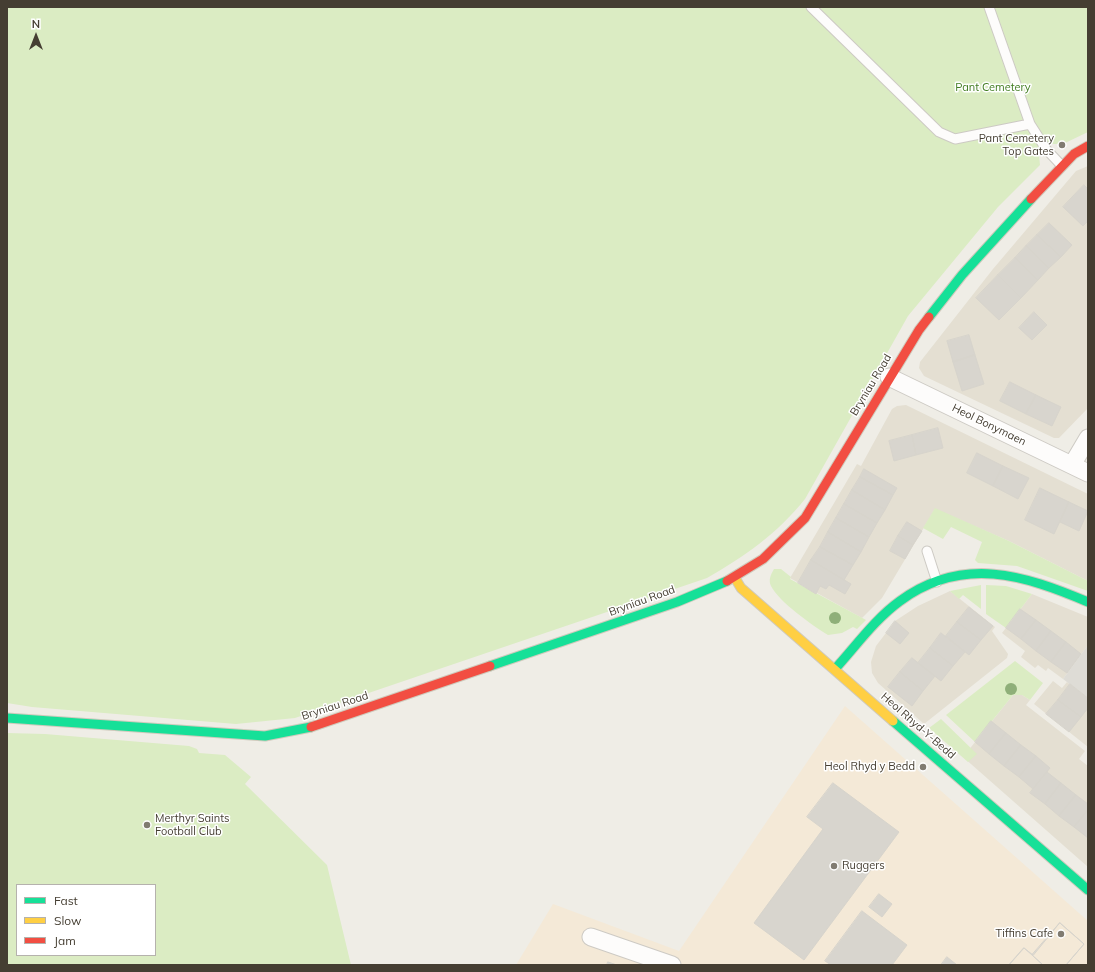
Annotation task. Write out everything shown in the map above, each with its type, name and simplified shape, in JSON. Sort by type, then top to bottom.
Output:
[{"type":"street","name":"Bryniau Road","points":[[7,718],[265,736],[303,730],[655,610],[735,578],[763,559],[787,539],[805,518],[889,377],[919,330],[962,275],[1062,166],[1074,154],[1088,146]]},
{"type":"street","name":"Heol Bonymaen","points":[[889,377],[1088,473]]},
{"type":"street","points":[[1072,465],[1088,438]]},
{"type":"street","points":[[835,669],[884,615],[896,605],[937,582],[983,573],[1011,575],[1065,592],[1088,602]]},
{"type":"street","name":"Heol Rhyd-Y-Bedd","points":[[735,578],[741,588],[1088,890]]},
{"type":"street","points":[[591,937],[672,965]]},
{"type":"lane","points":[[811,7],[938,132],[955,139],[1030,124]]},
{"type":"lane","points":[[989,7],[1030,124],[1046,149],[1062,166]]},
{"type":"lane","points":[[927,550],[937,582]]},
{"type":"shaded area","points":[[1088,166],[1088,408],[1059,438],[1054,438],[924,376],[919,368],[920,362],[993,269],[1076,171]]},
{"type":"shaded area","points":[[906,405],[1088,494],[1088,581],[1009,541],[935,509],[882,598],[862,618],[790,578],[857,464],[861,466],[892,409],[897,406]]},
{"type":"shaded area","points":[[950,591],[995,627],[992,631],[1008,654],[1007,658],[924,724],[878,683],[872,673],[871,662],[876,646],[895,621],[918,606]]},
{"type":"shaded area","points":[[1032,594],[1088,617],[1088,645],[1063,679],[1048,668],[1046,671],[1038,665],[1035,668],[1021,657],[1025,651],[1002,633]]},
{"type":"shaded area","points":[[1088,645],[1088,698],[1063,679]]},
{"type":"shaded area","points":[[1053,681],[1062,688],[1067,682],[1088,698],[1088,747],[1034,704]]},
{"type":"shaded area","points":[[1013,695],[1022,695],[1030,700],[1026,705],[1085,751],[1079,759],[1088,766],[1088,867],[963,757]]},
{"type":"shaded area","points":[[845,706],[1088,921],[1088,965],[516,965],[553,904],[679,951]]},
{"type":"green space","name":"Pant Cemetery","points":[[7,7],[1088,7],[1088,132],[1063,144],[1052,144],[1039,155],[1040,165],[998,207],[908,316],[805,499],[795,511],[784,523],[747,553],[707,578],[295,718],[236,724],[32,707],[7,703]]},
{"type":"green space","points":[[935,508],[1009,541],[1088,581],[1088,591],[1017,566],[978,563],[975,560],[982,542],[951,527],[943,539],[923,528]]},
{"type":"green space","points":[[774,569],[781,569],[791,577],[790,579],[866,620],[857,629],[853,627],[842,633],[828,635],[796,613],[775,592],[770,582]]},
{"type":"green space","points":[[981,585],[981,609],[963,595],[959,599],[950,591]]},
{"type":"green space","points":[[986,585],[1006,586],[1032,594],[1006,628],[986,614]]},
{"type":"green space","points":[[1015,661],[1043,683],[1030,700],[1022,695],[1013,695],[975,742],[946,715]]},
{"type":"green space","points":[[941,719],[977,754],[968,762],[929,728]]},
{"type":"green space","name":"Merthyr Saints Football Club","points":[[7,733],[45,734],[189,746],[197,749],[199,753],[225,755],[251,777],[245,784],[327,865],[351,965],[7,965]]},
{"type":"building","points":[[1084,185],[1088,189],[1088,221],[1083,226],[1063,207]]},
{"type":"building","points":[[1049,223],[1072,245],[1061,257],[1037,235]]},
{"type":"building","points":[[1037,235],[1061,257],[1049,268],[1026,246]]},
{"type":"building","points":[[1026,246],[1049,268],[1038,280],[1015,258]]},
{"type":"building","points":[[1015,258],[1038,280],[1021,298],[998,275]]},
{"type":"building","points":[[998,275],[1021,298],[999,320],[976,298]]},
{"type":"building","points":[[1034,312],[1047,325],[1032,340],[1019,328]]},
{"type":"building","points":[[969,335],[975,355],[953,362],[947,341]]},
{"type":"building","points":[[975,355],[984,384],[962,391],[953,362]]},
{"type":"building","points":[[1010,382],[1036,395],[1026,414],[1000,401]]},
{"type":"building","points":[[1036,395],[1061,407],[1052,426],[1026,414]]},
{"type":"building","points":[[938,428],[943,448],[916,455],[912,435]]},
{"type":"building","points":[[912,435],[916,455],[894,461],[889,441]]},
{"type":"building","points":[[977,453],[1003,466],[993,486],[967,473]]},
{"type":"building","points":[[1003,466],[1029,478],[1018,499],[993,486]]},
{"type":"building","points":[[864,469],[897,488],[893,495],[860,477]]},
{"type":"building","points":[[860,477],[893,495],[885,510],[852,490]]},
{"type":"building","points":[[1040,488],[1069,502],[1054,534],[1025,520]]},
{"type":"building","points":[[852,490],[885,510],[877,523],[844,504]]},
{"type":"building","points":[[1069,502],[1088,511],[1079,531],[1060,522]]},
{"type":"building","points":[[844,504],[877,523],[869,537],[836,518]]},
{"type":"building","points":[[836,518],[869,537],[861,552],[828,532]]},
{"type":"building","points":[[907,522],[922,531],[913,545],[898,536]]},
{"type":"building","points":[[828,532],[861,552],[853,565],[820,547]]},
{"type":"building","points":[[898,536],[913,545],[905,559],[890,551]]},
{"type":"building","points":[[820,547],[853,565],[844,580],[811,560]]},
{"type":"building","points":[[811,560],[851,584],[845,594],[829,585],[826,589],[820,586],[816,594],[798,583]]},
{"type":"building","points":[[969,607],[993,626],[981,640],[957,622]]},
{"type":"building","points":[[1020,609],[1036,620],[1021,639],[1006,628]]},
{"type":"building","points":[[1036,620],[1051,631],[1036,651],[1021,639]]},
{"type":"building","points":[[895,621],[909,633],[900,644],[886,633]]},
{"type":"building","points":[[957,622],[981,640],[969,655],[946,636]]},
{"type":"building","points":[[1051,631],[1066,642],[1051,662],[1036,651]]},
{"type":"building","points":[[941,633],[965,652],[953,666],[930,648]]},
{"type":"building","points":[[1066,642],[1081,654],[1067,673],[1051,662]]},
{"type":"building","points":[[930,648],[953,666],[941,681],[918,663]]},
{"type":"building","points":[[912,658],[935,676],[923,691],[900,672]]},
{"type":"building","points":[[900,672],[923,691],[912,706],[888,687]]},
{"type":"building","points":[[1070,684],[1088,698],[1088,708],[1081,717],[1058,700]]},
{"type":"building","points":[[1058,700],[1081,717],[1069,732],[1046,714]]},
{"type":"building","points":[[991,721],[1006,733],[989,754],[975,742]]},
{"type":"building","points":[[1006,733],[1021,745],[1004,766],[989,754]]},
{"type":"building","points":[[1021,745],[1036,756],[1019,777],[1004,766]]},
{"type":"building","points":[[1036,756],[1050,768],[1033,789],[1019,777]]},
{"type":"building","points":[[1047,772],[1061,783],[1045,804],[1030,793]]},
{"type":"building","points":[[833,783],[899,832],[804,960],[754,923],[823,829],[807,817]]},
{"type":"building","points":[[1061,783],[1076,795],[1059,816],[1045,804]]},
{"type":"building","points":[[1076,795],[1088,804],[1088,810],[1074,827],[1059,816]]},
{"type":"building","points":[[1088,810],[1088,838],[1074,827]]},
{"type":"building","points":[[879,894],[892,904],[882,917],[869,907]]},
{"type":"building","points":[[862,911],[907,945],[892,965],[831,965],[825,961]]},
{"type":"building","name":"Tiffins Cafe","points":[[1060,923],[1084,944],[1066,965],[1009,965],[1024,948],[1033,955]]},
{"type":"building","name":"Tiffins Cafe","points":[[1060,923],[1084,944],[1066,965],[1043,965],[1032,955]]},
{"type":"building","points":[[1024,948],[1032,955],[1043,965],[1009,965]]},
{"type":"building","points":[[947,957],[957,965],[941,965]]},
{"type":"building","points":[[608,962],[617,965],[607,965]]},
{"type":"traffic: fast","points":[[929,317],[962,275],[1031,199]]},
{"type":"traffic: fast","points":[[835,669],[874,624],[891,608],[924,587],[947,578],[970,574],[994,574],[1040,584],[1088,602]]},
{"type":"traffic: fast","points":[[490,666],[677,602],[727,581]]},
{"type":"traffic: fast","points":[[7,718],[265,736],[311,727]]},
{"type":"traffic: fast","points":[[893,721],[1088,890]]},
{"type":"traffic: slow","points":[[735,578],[741,588],[893,721]]},
{"type":"traffic: jam","points":[[1031,199],[1074,154],[1088,146]]},
{"type":"traffic: jam","points":[[727,581],[763,559],[805,518],[919,330],[929,317]]},
{"type":"traffic: jam","points":[[311,727],[490,666]]},
{"type":"place","name":"Pant Cemetery Top Gates","points":[[1062,145]]},
{"type":"place","name":"Heol Rhyd y Bedd","points":[[923,767]]},
{"type":"place","name":"Merthyr Saints Football Club","points":[[147,825]]},
{"type":"place","name":"Ruggers","points":[[834,866]]},
{"type":"place","name":"Tiffins Cafe","points":[[1061,934]]}]
